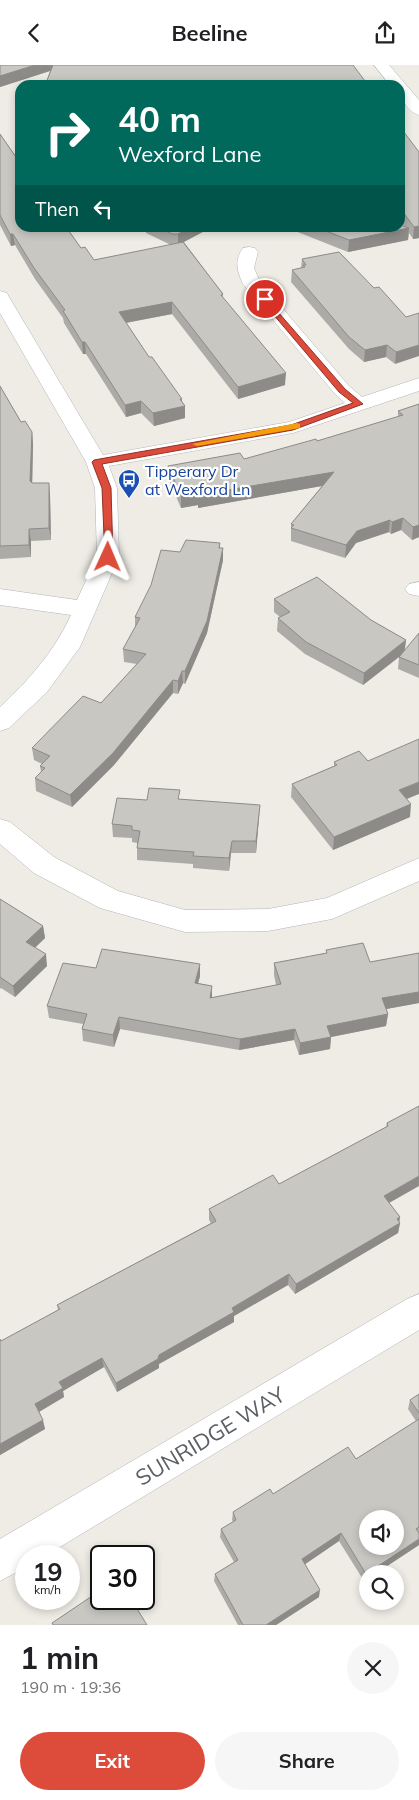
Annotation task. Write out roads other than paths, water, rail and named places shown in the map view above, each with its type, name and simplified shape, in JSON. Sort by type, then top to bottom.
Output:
[{"type":"street","points":[[382,65],[394,80]]},
{"type":"street","points":[[405,94],[419,111],[405,113]]},
{"type":"street","points":[[250,252],[245,268],[252,284],[342,390],[359,404]]},
{"type":"street","points":[[0,297],[97,462],[106,488],[108,557],[71,641],[38,686],[0,722]]},
{"type":"street","points":[[97,462],[293,427],[419,385]]},
{"type":"street","points":[[0,597],[85,609]]},
{"type":"street","points":[[0,829],[44,865],[110,899],[185,921],[268,920],[332,908],[419,869]]},
{"type":"street","name":"SUNRIDGE WAY","points":[[0,1561],[419,1311]]},
{"type":"place","name":"Tipperary Dr at Wexford Ln","points":[[129,499]]}]
